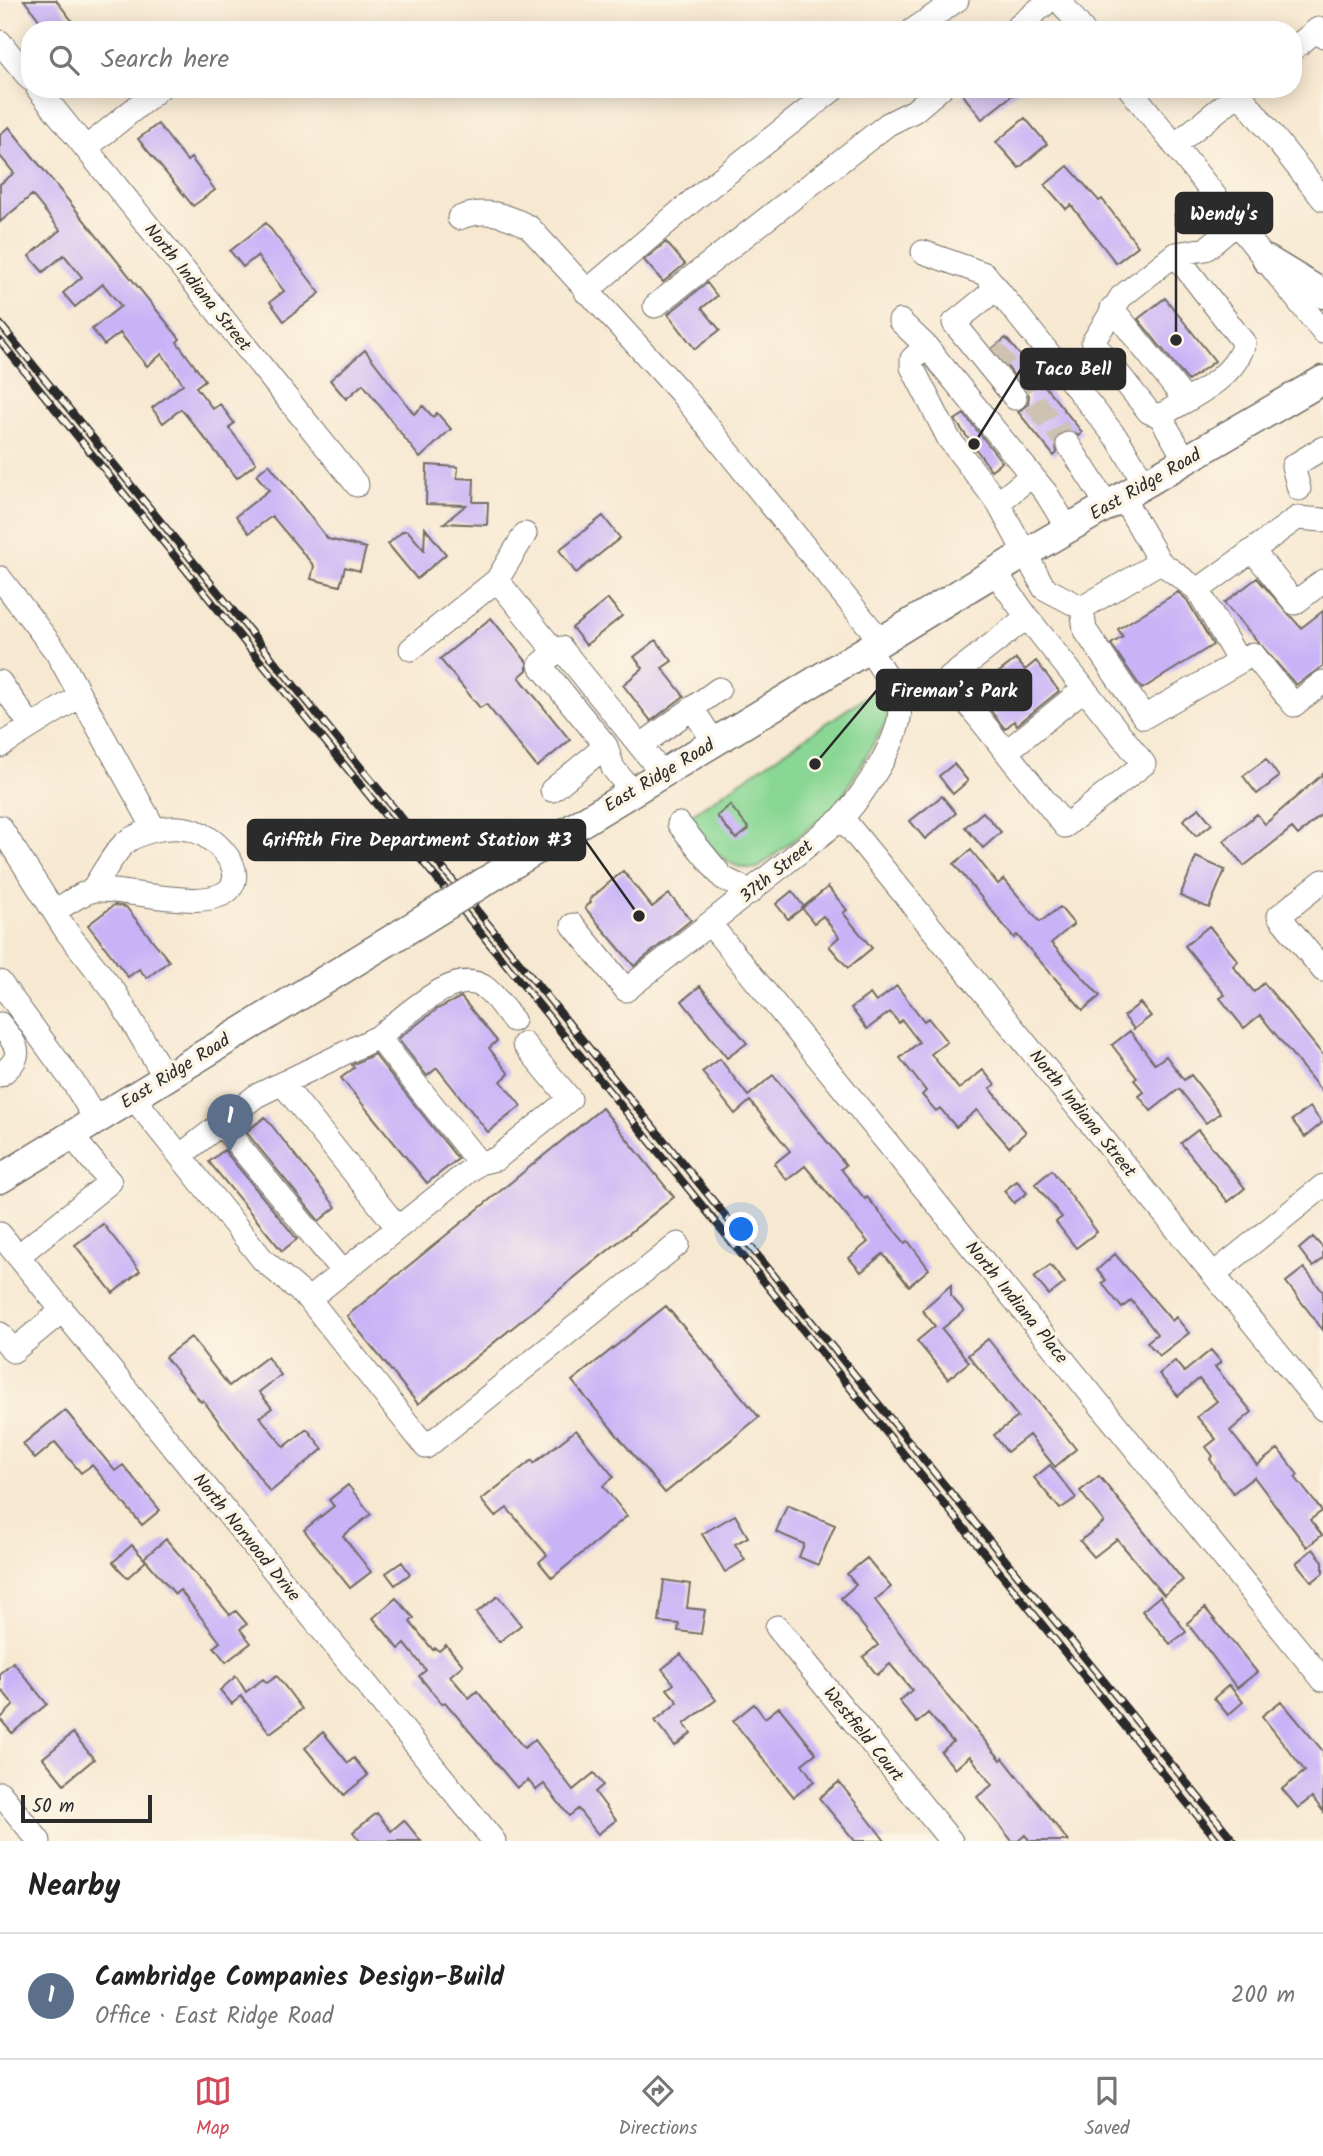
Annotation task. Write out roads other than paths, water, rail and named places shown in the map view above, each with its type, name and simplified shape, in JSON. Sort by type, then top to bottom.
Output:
[{"type":"main road","points":[[1267,260],[1323,295]]},
{"type":"main road","name":"East Ridge Road","points":[[0,1179],[874,644],[1323,380]]},
{"type":"street","points":[[926,21],[957,0]]},
{"type":"street","points":[[1025,21],[1050,0]]},
{"type":"street","points":[[1059,0],[1076,21]]},
{"type":"street","points":[[1302,42],[1318,30],[1323,36]]},
{"type":"street","points":[[0,42],[21,68]]},
{"type":"street","name":"North Indiana Street","points":[[45,98],[357,485]]},
{"type":"street","points":[[86,148],[148,98]]},
{"type":"street","points":[[586,292],[697,197],[823,98]]},
{"type":"street","points":[[655,306],[888,124],[914,111],[929,98]]},
{"type":"street","points":[[1137,98],[1323,332]]},
{"type":"street","points":[[1175,145],[1233,98]]},
{"type":"street","points":[[1247,98],[1323,198]]},
{"type":"street","name":"37th Street","points":[[459,218],[483,211],[515,219],[529,227],[680,392],[874,644],[898,703],[897,730],[855,803],[842,818],[626,990],[573,925]]},
{"type":"street","points":[[1186,461],[1160,416],[1149,412],[1093,342],[1112,308],[1175,254],[1206,248],[1238,222]]},
{"type":"street","points":[[923,252],[985,274],[1119,441],[1126,496],[1160,562],[1198,590],[1238,662]]},
{"type":"street","points":[[1160,416],[1233,367],[1244,343],[1175,254]]},
{"type":"street","points":[[960,318],[997,288]]},
{"type":"street","points":[[1112,308],[1185,400]]},
{"type":"street","points":[[960,318],[992,349]]},
{"type":"street","points":[[960,318],[1015,398]]},
{"type":"street","points":[[900,321],[926,346],[1031,476],[1069,529]]},
{"type":"street","points":[[926,346],[912,359],[912,367],[952,444],[998,503],[1044,588],[1082,608]]},
{"type":"street","points":[[1298,489],[1293,466],[1323,448]]},
{"type":"street","points":[[1068,452],[1126,496]]},
{"type":"street","points":[[998,503],[1031,476]]},
{"type":"street","points":[[1198,590],[1297,518],[1323,520]]},
{"type":"street","points":[[411,649],[496,580],[525,534]]},
{"type":"street","points":[[1252,551],[1295,603],[1323,581]]},
{"type":"street","points":[[1082,608],[1160,562]]},
{"type":"street","points":[[995,572],[1027,617],[1144,764],[1065,827],[948,679],[1027,617]]},
{"type":"street","points":[[0,578],[57,653],[155,830]]},
{"type":"street","points":[[496,580],[555,653]]},
{"type":"street","points":[[1082,608],[1085,630],[1144,717],[1253,654],[1294,705],[1323,681]]},
{"type":"street","points":[[632,792],[612,768],[606,746],[540,665],[561,648],[662,773]]},
{"type":"street","points":[[0,682],[31,726]]},
{"type":"street","points":[[640,746],[719,689]]},
{"type":"street","points":[[1006,752],[1084,689]]},
{"type":"street","points":[[0,746],[80,696]]},
{"type":"street","points":[[692,708],[714,742]]},
{"type":"street","points":[[552,790],[606,746]]},
{"type":"street","name":"North Indiana Street","points":[[842,818],[1323,1409]]},
{"type":"street","points":[[680,824],[723,877],[751,892]]},
{"type":"street","points":[[0,827],[54,911],[116,994],[165,1077]]},
{"type":"street","points":[[54,911],[92,890],[126,842],[155,830],[188,829],[220,847],[234,869],[235,880],[230,890],[221,898],[207,901],[127,890],[92,890]]},
{"type":"street","points":[[1323,881],[1279,916],[1323,970]]},
{"type":"street","name":"North Indiana Place","points":[[710,924],[1323,1680]]},
{"type":"street","points":[[180,1156],[246,1102],[378,1037],[446,987],[463,981],[484,987],[513,1020]]},
{"type":"street","points":[[0,982],[69,1076],[96,1120]]},
{"type":"street","points":[[0,1024],[15,1044],[18,1055],[13,1065],[0,1075]]},
{"type":"street","points":[[378,1037],[479,1163]]},
{"type":"street","points":[[309,1299],[479,1163],[496,1159],[570,1099],[524,1044]]},
{"type":"street","points":[[282,1083],[398,1228]]},
{"type":"street","points":[[133,1097],[264,1260],[309,1299],[426,1447],[678,1244]]},
{"type":"street","points":[[220,1123],[342,1272]]},
{"type":"street","points":[[18,1256],[110,1182],[71,1135]]},
{"type":"street","points":[[1214,1274],[1323,1186]]},
{"type":"street","name":"North Norwood Drive","points":[[0,1234],[494,1841]]},
{"type":"street","points":[[0,1334],[13,1351],[63,1310]]},
{"type":"street","name":"Westfield Court","points":[[777,1627],[951,1841]]},
{"type":"street","points":[[0,1793],[39,1841]]},
{"type":"tunnel","points":[[992,349],[1068,444]]},
{"type":"railway","points":[[0,324],[1234,1841]]},
{"type":"railway","points":[[0,341],[1218,1841]]},
{"type":"place","name":"Wendy's","points":[[1176,340]]},
{"type":"place","name":"Taco Bell","points":[[974,444]]},
{"type":"place","name":"Fireman’s Park","points":[[815,764]]},
{"type":"place","name":"Griffith Fire Department Station #3","points":[[639,916]]},
{"type":"place","name":"Cambridge Companies Design-Build","points":[[230,1152]]}]
